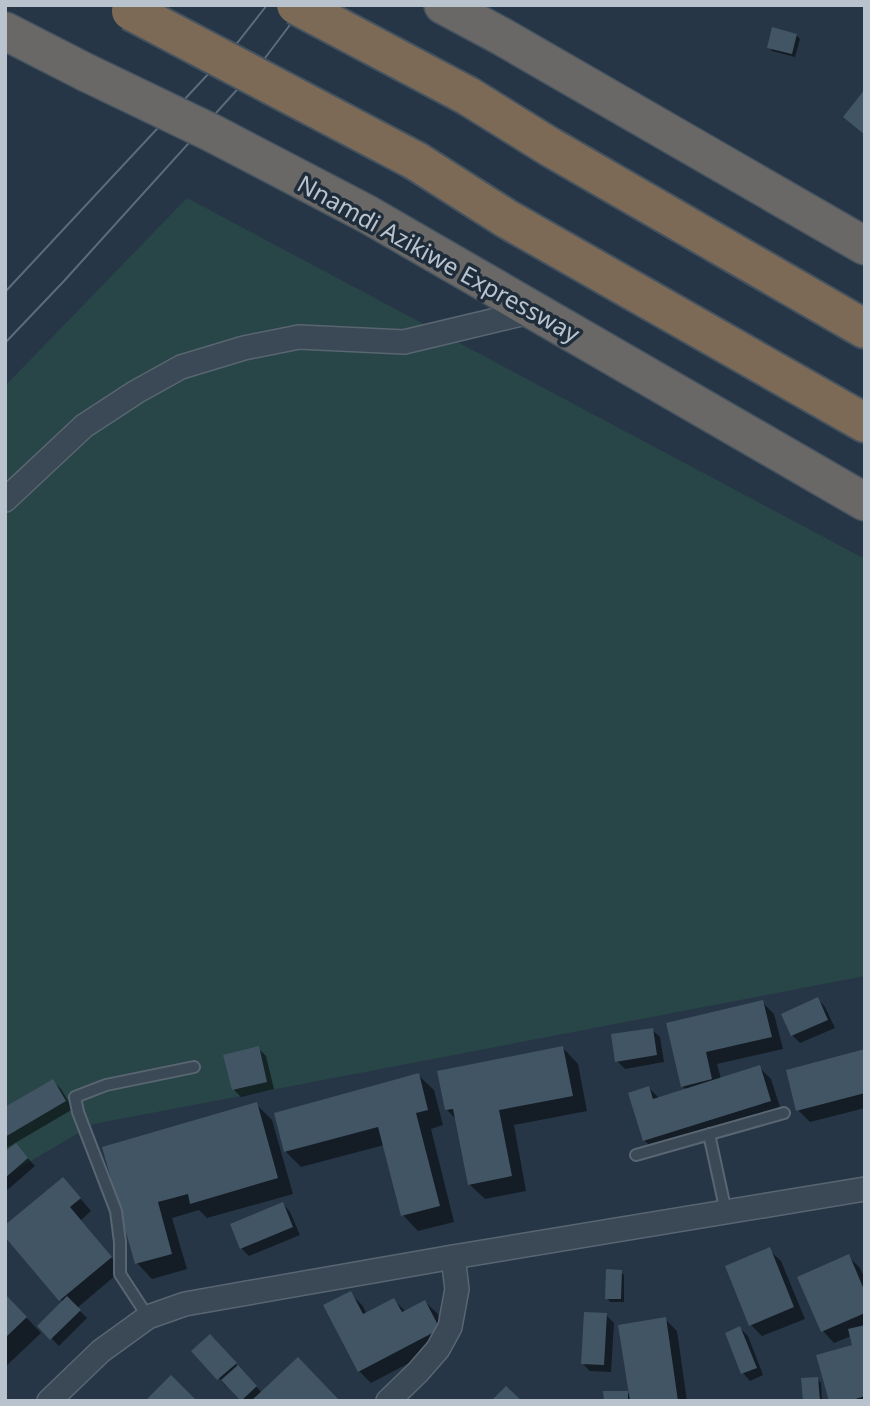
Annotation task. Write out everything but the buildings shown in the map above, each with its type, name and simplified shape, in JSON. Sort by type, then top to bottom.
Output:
[{"type":"highway","points":[[296,5],[468,96],[865,329]]},
{"type":"highway","points":[[443,5],[865,246]]},
{"type":"highway","points":[[126,8],[416,161],[506,219],[865,423]]},
{"type":"highway","name":"Nnamdi Azikiwe Expressway","points":[[5,31],[212,133],[367,214],[865,502]]},
{"type":"street","points":[[5,500],[84,426],[181,367],[244,348],[299,337],[404,342],[534,311]]},
{"type":"street","points":[[49,1401],[102,1351],[148,1317],[185,1304],[865,1189]]},
{"type":"street","points":[[388,1401],[425,1365],[450,1327],[457,1289],[453,1257]]},
{"type":"lane","points":[[148,1317],[120,1275],[116,1211],[78,1112],[75,1097],[106,1085],[194,1067]]},
{"type":"lane","points":[[636,1156],[784,1113]]},
{"type":"lane","points":[[709,1135],[726,1212]]},
{"type":"green space","points":[[187,198],[865,559],[865,976],[94,1124],[5,1176],[5,386]]},
{"type":"tram line","points":[[5,292],[238,42],[267,5]]},
{"type":"tram line","points":[[5,343],[262,62],[305,5]]}]
